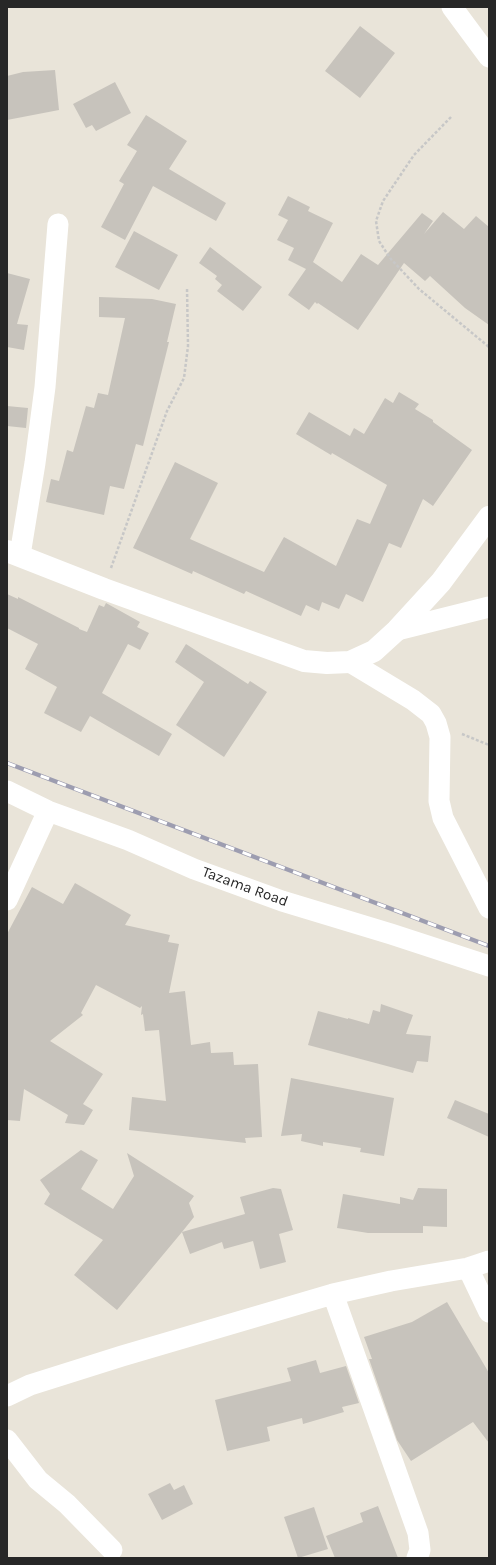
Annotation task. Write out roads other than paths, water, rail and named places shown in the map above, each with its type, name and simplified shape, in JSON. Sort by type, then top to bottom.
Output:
[{"type":"street","points":[[452,7],[489,57]]},
{"type":"street","points":[[58,224],[45,387],[35,463],[13,553],[104,589],[304,661],[327,663],[350,662],[374,651],[397,630],[441,582],[489,517]]},
{"type":"street","points":[[397,630],[489,607]]},
{"type":"street","points":[[350,662],[413,700],[431,714],[436,723],[440,737],[440,801],[443,818],[489,908]]},
{"type":"street","name":"Tazama Road","points":[[7,791],[48,811],[128,840],[194,868],[282,901],[489,966]]},
{"type":"street","points":[[7,900],[48,811]]},
{"type":"street","points":[[7,1396],[30,1385],[122,1356],[333,1294],[391,1281],[468,1268],[489,1261]]},
{"type":"street","points":[[468,1268],[489,1312]]},
{"type":"street","points":[[333,1294],[418,1533],[420,1550],[417,1558]]},
{"type":"street","points":[[7,1440],[38,1480],[67,1504],[112,1550]]},
{"type":"railway","points":[[7,763],[489,946]]}]
